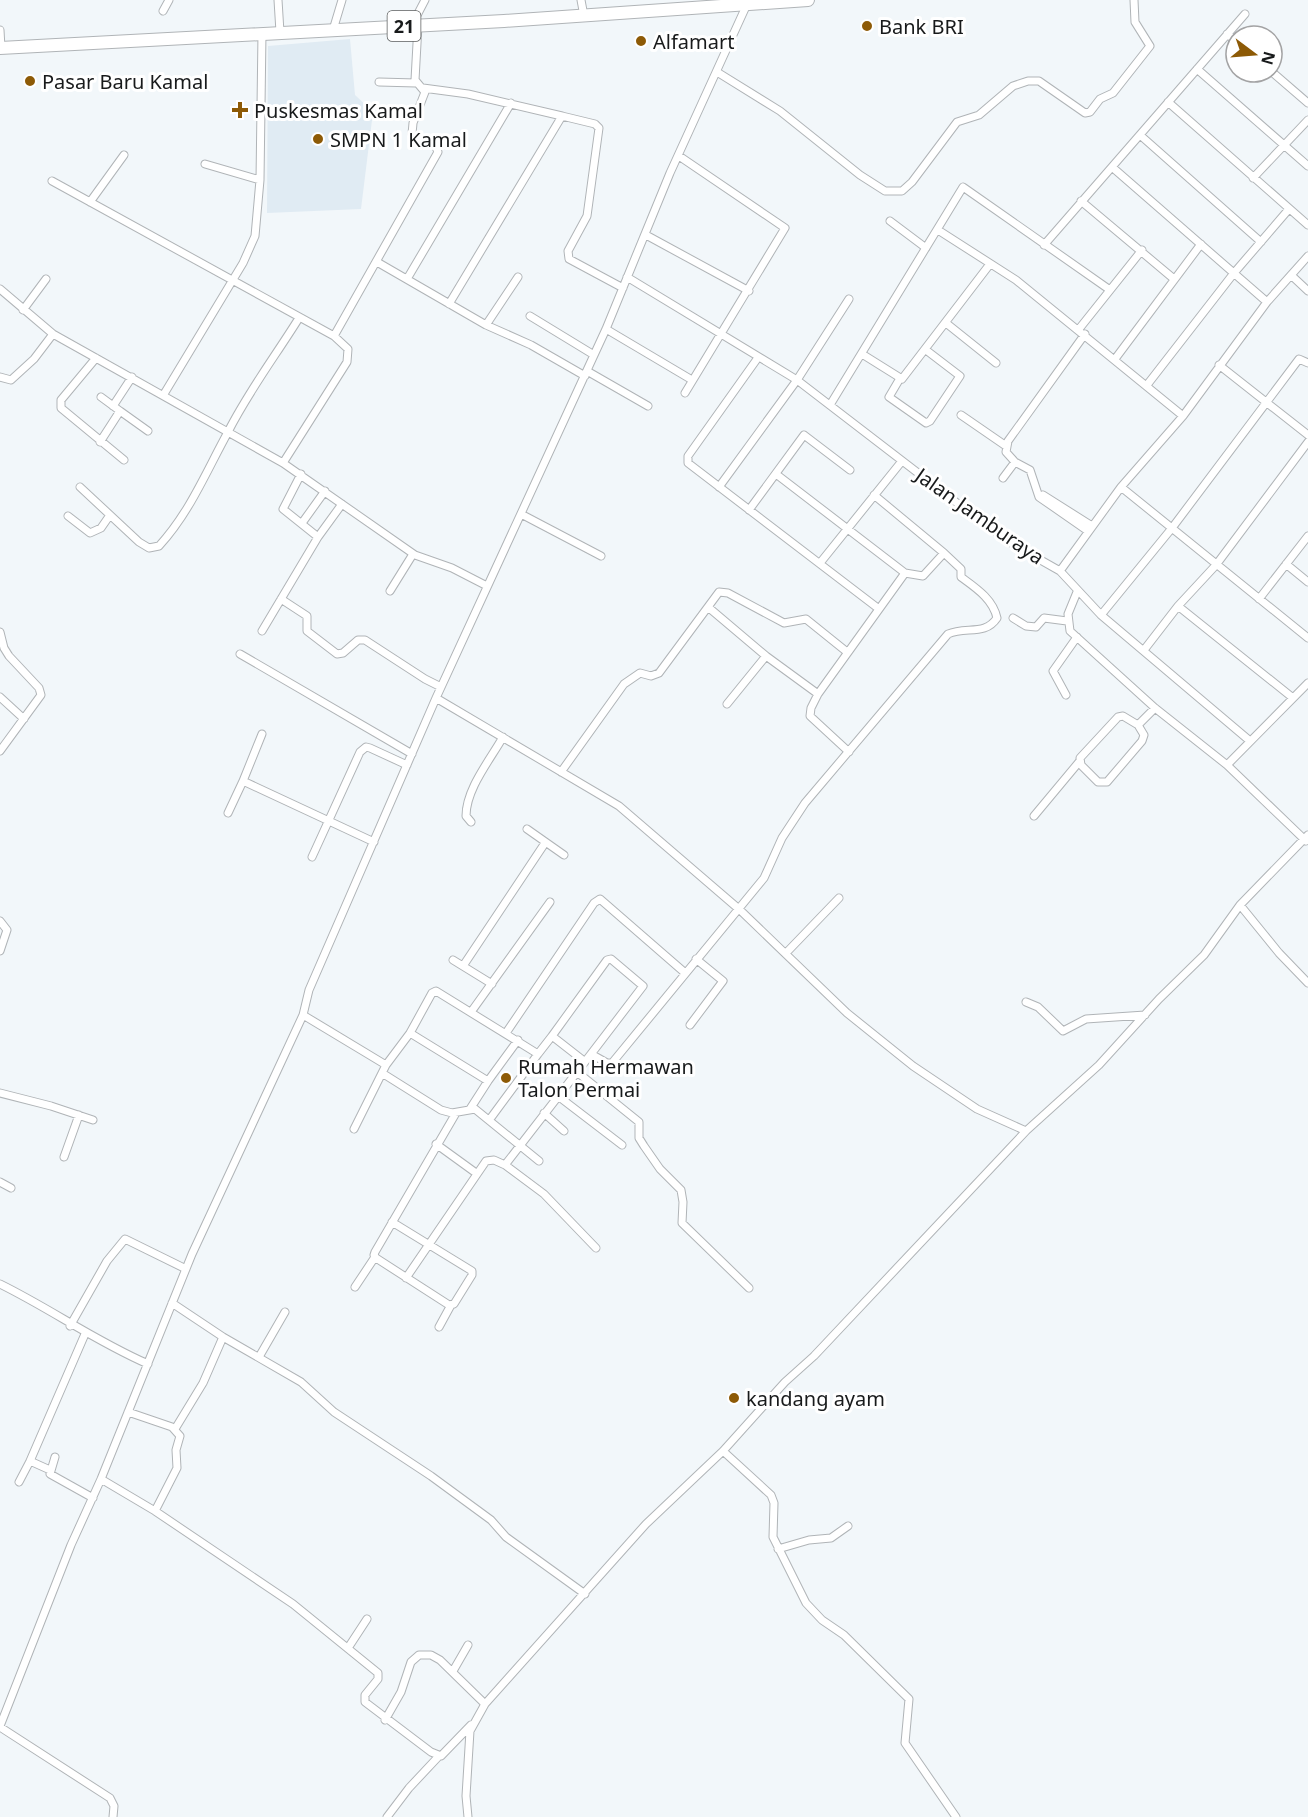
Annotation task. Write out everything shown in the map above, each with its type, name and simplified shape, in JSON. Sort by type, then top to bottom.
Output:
[{"type":"highway","name":"21","points":[[0,48],[584,16],[748,2],[808,0]]},
{"type":"street","points":[[163,11],[169,0]]},
{"type":"street","points":[[278,0],[280,32]]},
{"type":"street","points":[[333,30],[342,0]]},
{"type":"street","points":[[334,336],[438,152],[435,145],[412,134],[412,123],[425,92],[420,85],[415,25],[425,0]]},
{"type":"street","points":[[581,0],[584,16]]},
{"type":"street","points":[[717,72],[780,111],[860,175],[885,191],[902,191],[912,182],[957,122],[979,115],[1013,86],[1028,81],[1039,81],[1085,113],[1090,112],[1100,99],[1113,93],[1150,46],[1135,22],[1134,0]]},
{"type":"street","points":[[112,1817],[114,1806],[110,1798],[0,1726],[70,1545],[93,1498],[230,1167],[303,1015],[319,963],[436,698],[606,329],[679,156],[748,2]]},
{"type":"street","points":[[1236,24],[1245,14]]},
{"type":"street","points":[[0,30],[0,48]]},
{"type":"street","points":[[164,394],[255,236],[260,180],[262,33]]},
{"type":"street","points":[[1044,245],[1224,38]]},
{"type":"street","points":[[1197,69],[1308,166]]},
{"type":"street","points":[[379,82],[420,85],[511,103],[595,124],[600,128],[586,216],[568,250],[569,259],[623,288]]},
{"type":"street","points":[[1284,82],[1308,103]]},
{"type":"street","points":[[1168,102],[1308,225]]},
{"type":"street","points":[[407,279],[511,103]]},
{"type":"street","points":[[449,304],[562,116]]},
{"type":"street","points":[[1254,178],[1308,120]]},
{"type":"street","points":[[1140,135],[1260,242]]},
{"type":"street","points":[[90,202],[124,155]]},
{"type":"street","points":[[679,156],[785,228],[749,291],[685,393]]},
{"type":"street","points":[[205,164],[260,180]]},
{"type":"street","points":[[1112,167],[1267,302]]},
{"type":"street","points":[[52,181],[334,336],[348,349],[347,362],[283,463]]},
{"type":"street","points":[[830,405],[963,188],[1110,290]]},
{"type":"street","points":[[1081,201],[1174,279]]},
{"type":"street","points":[[1147,385],[1234,273],[1289,209]]},
{"type":"street","points":[[890,221],[926,248]]},
{"type":"street","points":[[938,230],[1016,280],[1183,416]]},
{"type":"street","points":[[646,235],[749,291]]},
{"type":"street","points":[[1114,359],[1201,244]]},
{"type":"street","points":[[1078,329],[1142,250]]},
{"type":"street","name":"Jalan Jamburaya","points":[[627,277],[758,359],[796,380],[1014,545],[1060,571],[1121,487],[1183,416],[1267,302],[1308,256]]},
{"type":"street","points":[[377,262],[486,325],[531,345],[648,406]]},
{"type":"street","points":[[926,350],[960,376],[930,422],[926,423],[890,397],[899,380],[926,350],[990,264]]},
{"type":"street","points":[[1291,275],[1308,291]]},
{"type":"street","points":[[486,325],[518,277]]},
{"type":"street","points":[[23,310],[45,279]]},
{"type":"street","points":[[0,289],[53,334],[164,394],[283,463],[413,554],[452,568],[487,586]]},
{"type":"street","points":[[719,487],[796,380],[849,299]]},
{"type":"street","points":[[530,316],[594,355]]},
{"type":"street","points":[[80,488],[139,542],[148,548],[159,546],[184,515],[228,431],[299,318]]},
{"type":"street","points":[[946,323],[996,363]]},
{"type":"street","points":[[606,329],[692,380]]},
{"type":"street","points":[[0,377],[10,380],[34,359],[53,334]]},
{"type":"street","points":[[1085,334],[1006,446],[1007,455],[1030,470],[1038,493],[1090,529]]},
{"type":"street","points":[[862,354],[899,380]]},
{"type":"street","points":[[96,358],[60,404],[61,408],[124,460]]},
{"type":"street","points":[[758,359],[686,459],[719,487],[879,609]]},
{"type":"street","points":[[1101,615],[1172,528],[1299,359],[1308,363]]},
{"type":"street","points":[[1219,365],[1308,435]]},
{"type":"street","points":[[113,406],[132,377]]},
{"type":"street","points":[[101,397],[148,431]]},
{"type":"street","points":[[100,442],[120,411]]},
{"type":"street","points":[[961,415],[1006,446]]},
{"type":"street","points":[[749,510],[804,435],[850,470]]},
{"type":"street","points":[[1144,650],[1178,606],[1216,565],[1308,442]]},
{"type":"street","points":[[820,562],[902,461]]},
{"type":"street","points":[[1003,478],[1015,462]]},
{"type":"street","points":[[301,474],[283,509],[318,537]]},
{"type":"street","points":[[776,474],[905,573],[923,576],[944,553]]},
{"type":"street","points":[[1121,487],[1308,638]]},
{"type":"street","points":[[302,523],[325,491]]},
{"type":"street","points":[[591,1054],[607,1063],[612,1063],[684,972],[740,910],[764,878],[782,838],[805,803],[948,634],[991,627],[997,618],[995,609],[982,592],[961,577],[961,569],[874,495]]},
{"type":"street","points":[[262,631],[318,537],[342,504]]},
{"type":"street","points":[[521,514],[601,556]]},
{"type":"street","points":[[68,516],[90,533],[101,528],[110,515]]},
{"type":"street","points":[[1259,599],[1308,537]]},
{"type":"street","points":[[390,591],[413,554]]},
{"type":"street","points":[[1286,564],[1308,582]]},
{"type":"street","points":[[1060,571],[1077,592],[1101,615],[1250,741]]},
{"type":"street","points":[[849,752],[810,716],[811,708],[847,652],[905,573]]},
{"type":"street","points":[[387,1817],[409,1788],[471,1725],[485,1704],[646,1524],[723,1451],[785,1382],[814,1356],[1026,1131],[1100,1065],[1204,955],[1240,905],[1307,839],[1227,765],[1155,708],[1070,631],[1067,621],[1077,592]]},
{"type":"street","points":[[561,771],[624,684],[640,673],[651,676],[659,673],[716,594],[728,593],[784,623],[806,619],[847,652]]},
{"type":"street","points":[[281,599],[308,616],[307,631],[337,654],[343,653],[358,640],[365,640],[425,680],[441,687]]},
{"type":"street","points":[[708,606],[766,656],[818,694]]},
{"type":"street","points":[[1178,606],[1293,698]]},
{"type":"street","points":[[1013,618],[1026,626],[1036,627],[1044,618],[1067,621]]},
{"type":"street","points":[[0,632],[3,648],[41,691],[41,695],[0,751]]},
{"type":"street","points":[[1066,695],[1053,671],[1077,638]]},
{"type":"street","points":[[240,654],[412,754]]},
{"type":"street","points":[[727,704],[766,656]]},
{"type":"street","points":[[1227,765],[1308,683]]},
{"type":"street","points":[[0,697],[24,719]]},
{"type":"street","points":[[436,698],[619,806],[787,952],[806,975],[847,1013],[913,1066],[977,1109],[1026,1131]]},
{"type":"street","points":[[1138,725],[1155,708]]},
{"type":"street","points":[[1034,816],[1079,762],[1118,717],[1123,716],[1138,725],[1144,735],[1142,741],[1107,782],[1098,782],[1079,762]]},
{"type":"street","points":[[228,813],[262,734]]},
{"type":"street","points":[[471,822],[465,816],[477,780],[503,737]]},
{"type":"street","points":[[312,857],[362,749],[370,748],[407,765]]},
{"type":"street","points":[[243,781],[374,842]]},
{"type":"street","points":[[527,829],[564,855]]},
{"type":"street","points":[[463,966],[545,843]]},
{"type":"street","points":[[787,952],[839,898]]},
{"type":"street","points":[[506,1033],[594,903],[600,899],[684,972]]},
{"type":"street","points":[[471,1012],[550,902]]},
{"type":"street","points":[[1240,905],[1279,953],[1308,983]]},
{"type":"street","points":[[0,921],[7,930],[0,951]]},
{"type":"street","points":[[490,1119],[607,960],[611,959],[643,986],[505,1165]]},
{"type":"street","points":[[690,1025],[723,981],[696,959]]},
{"type":"street","points":[[453,960],[492,984]]},
{"type":"street","points":[[354,1129],[386,1065],[410,1033],[434,991],[538,1054]]},
{"type":"street","points":[[1026,1002],[1038,1007],[1063,1031],[1086,1019],[1145,1015]]},
{"type":"street","points":[[303,1015],[386,1065]]},
{"type":"street","points":[[410,1033],[488,1081]]},
{"type":"street","points":[[552,1036],[584,1061]]},
{"type":"street","points":[[382,1073],[435,1107],[456,1113],[470,1109],[518,1040]]},
{"type":"street","points":[[577,1072],[639,1122],[639,1138],[660,1169],[681,1190],[683,1225],[748,1288]]},
{"type":"street","points":[[0,1093],[93,1120]]},
{"type":"street","points":[[558,1096],[622,1145]]},
{"type":"street","points":[[470,1109],[490,1119],[539,1161]]},
{"type":"street","points":[[355,1287],[375,1257],[392,1222],[456,1113]]},
{"type":"street","points":[[544,1113],[564,1131]]},
{"type":"street","points":[[64,1157],[79,1115]]},
{"type":"street","points":[[436,1144],[476,1173]]},
{"type":"street","points":[[406,1278],[476,1173],[489,1160],[505,1165],[544,1194],[596,1248]]},
{"type":"street","points":[[0,1182],[11,1188]]},
{"type":"street","points":[[392,1222],[472,1272],[439,1327]]},
{"type":"street","points":[[70,1326],[107,1261],[125,1239],[186,1269]]},
{"type":"street","points":[[375,1257],[451,1305]]},
{"type":"street","points":[[0,1284],[43,1307],[70,1326],[148,1364]]},
{"type":"street","points":[[172,1303],[223,1337],[301,1382],[334,1412],[431,1476],[491,1520],[506,1537],[585,1594]]},
{"type":"street","points":[[259,1357],[285,1312]]},
{"type":"street","points":[[20,1482],[85,1334]]},
{"type":"street","points":[[175,1429],[203,1383],[223,1337]]},
{"type":"street","points":[[128,1412],[175,1429],[180,1436],[176,1450],[177,1468],[155,1511]]},
{"type":"street","points":[[723,1451],[771,1495],[774,1503],[771,1529],[778,1549],[813,1612],[844,1635],[909,1699],[905,1743],[956,1817]]},
{"type":"street","points":[[50,1470],[55,1457]]},
{"type":"street","points":[[30,1461],[50,1470],[51,1474],[93,1498]]},
{"type":"street","points":[[101,1479],[155,1511],[292,1604],[348,1648],[378,1673],[378,1679],[364,1700],[385,1720],[439,1756]]},
{"type":"street","points":[[778,1549],[809,1540],[831,1538],[848,1526]]},
{"type":"street","points":[[348,1648],[367,1619]]},
{"type":"street","points":[[453,1671],[468,1646]]},
{"type":"street","points":[[385,1720],[401,1692],[411,1662],[419,1655],[431,1655],[440,1660],[485,1704]]},
{"type":"street","points":[[468,1817],[466,1796],[471,1725]]},
{"type":"shaded area","name":"SMPN 1 Kamal","points":[[350,39],[355,95],[373,112],[361,209],[267,213],[268,46]]},
{"type":"place","name":"Bank BRI","points":[[867,26]]},
{"type":"place","name":"Alfamart","points":[[641,41]]},
{"type":"place","name":"Pasar Baru Kamal","points":[[30,81]]},
{"type":"place","name":"Puskesmas Kamal","points":[[240,110]]},
{"type":"place","name":"SMPN 1 Kamal","points":[[318,139]]},
{"type":"place","name":"Rumah Hermawan Talon Permai","points":[[506,1078]]},
{"type":"place","name":"kandang ayam","points":[[734,1398]]}]
